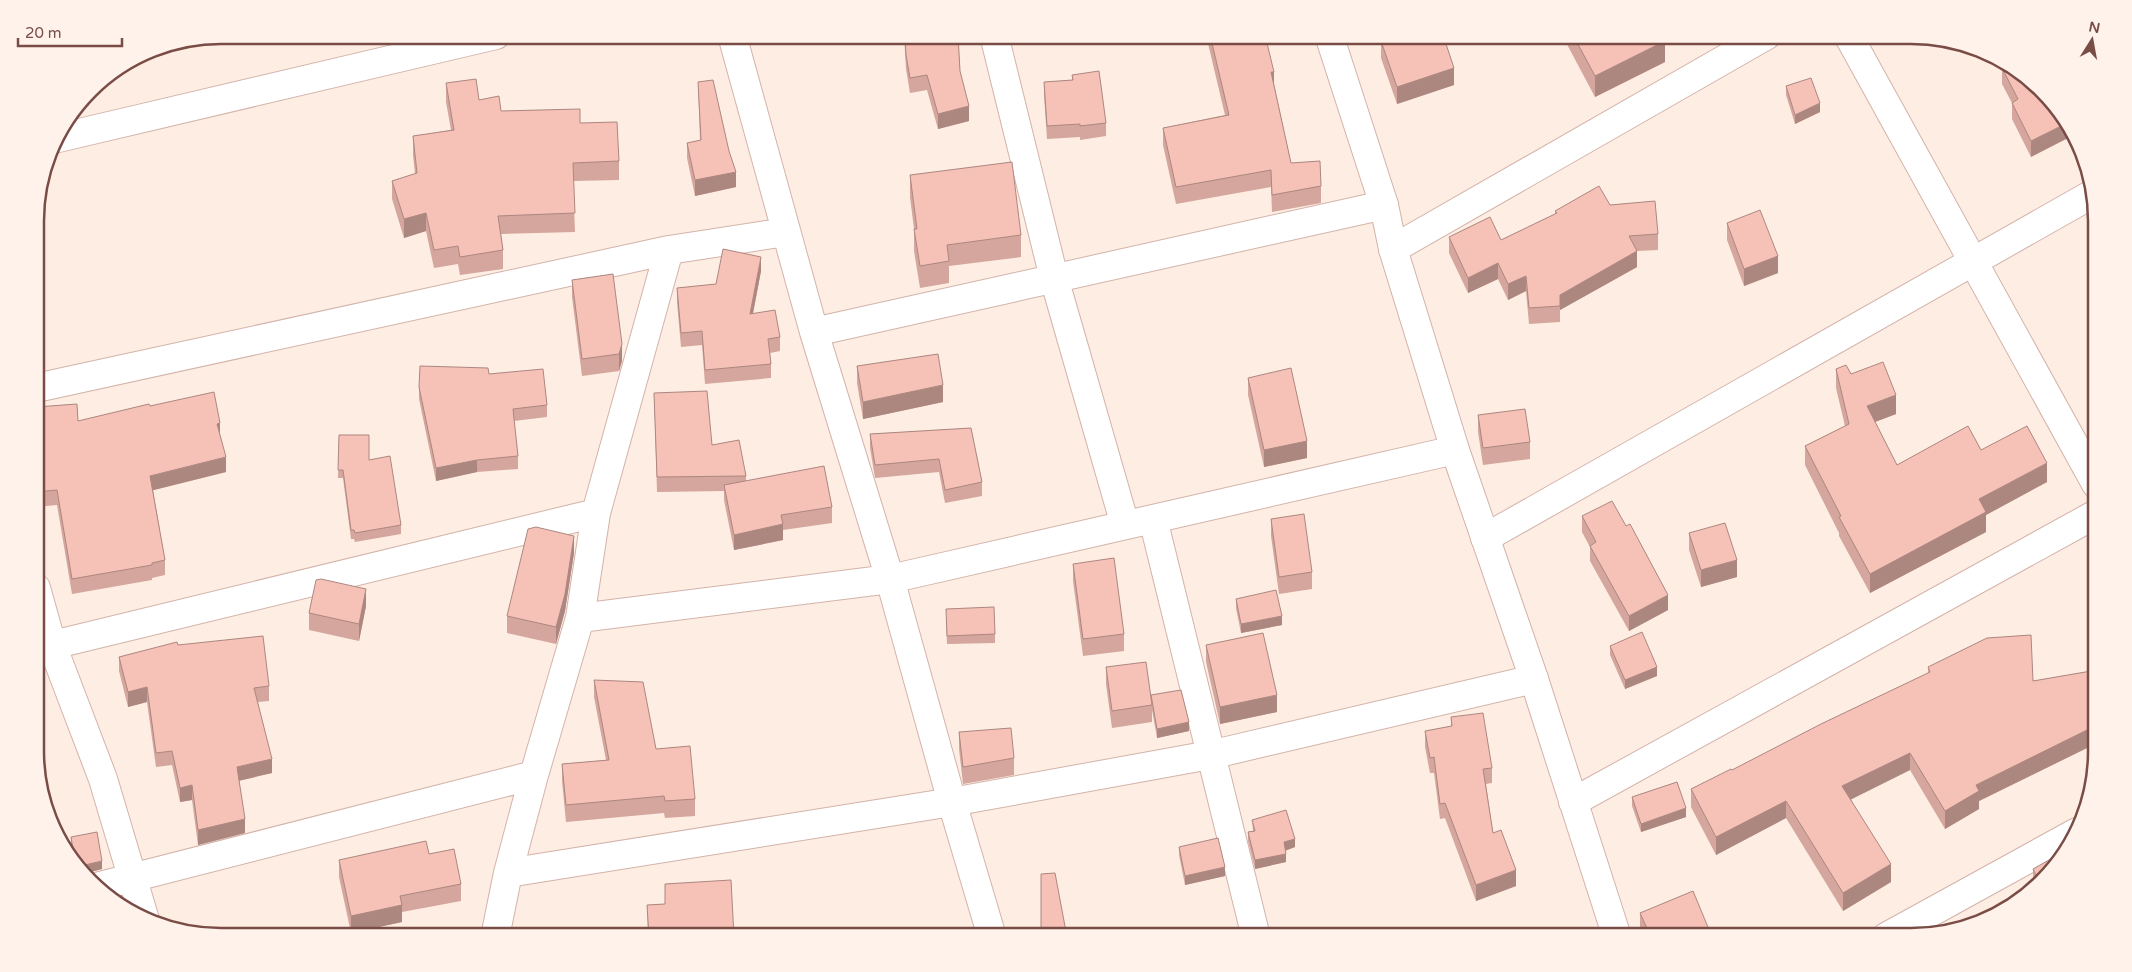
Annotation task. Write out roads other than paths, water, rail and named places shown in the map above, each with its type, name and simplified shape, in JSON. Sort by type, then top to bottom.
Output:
[{"type":"street","points":[[65,136],[458,44]]},
{"type":"street","points":[[734,44],[814,332],[890,579],[989,928]]},
{"type":"street","points":[[1000,44],[1054,278],[1125,525]]},
{"type":"street","points":[[1332,44],[1384,205],[1393,249],[1455,450],[1534,678],[1614,928]]},
{"type":"street","points":[[1393,249],[1751,44]]},
{"type":"street","points":[[1853,44],[2088,469]]},
{"type":"street","points":[[1485,538],[2087,197]]},
{"type":"street","points":[[814,332],[1384,205]]},
{"type":"street","points":[[44,386],[669,250],[786,232]]},
{"type":"street","points":[[497,928],[508,873],[534,775],[580,618],[596,513],[669,250]]},
{"type":"street","points":[[580,618],[890,579],[1455,450]]},
{"type":"street","points":[[142,910],[103,779],[44,647],[596,513]]},
{"type":"street","points":[[1573,802],[2088,518]]},
{"type":"street","points":[[1153,519],[1254,928]]},
{"type":"street","points":[[508,873],[952,802],[1210,755],[1534,678]]},
{"type":"street","points":[[105,885],[534,775]]},
{"type":"street","points":[[1902,928],[2066,838]]}]
